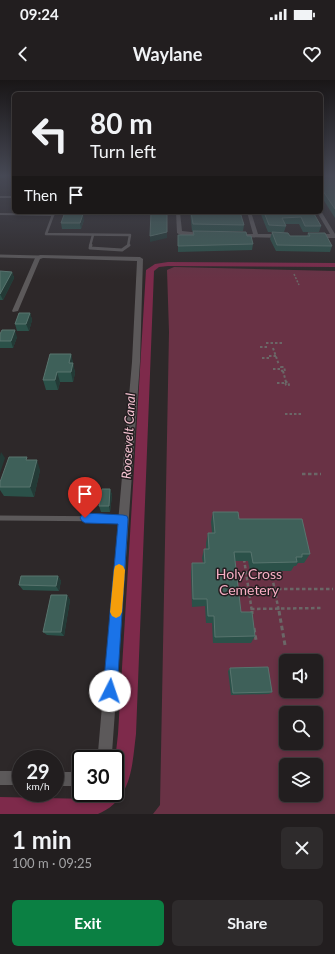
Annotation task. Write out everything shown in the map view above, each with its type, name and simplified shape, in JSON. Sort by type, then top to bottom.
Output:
[{"type":"street","points":[[0,214],[53,215]]},
{"type":"street","points":[[178,214],[179,232],[182,234],[204,236]]},
{"type":"street","points":[[249,214],[256,236]]},
{"type":"street","points":[[320,214],[334,236]]},
{"type":"street","points":[[234,236],[287,236]]},
{"type":"street","points":[[310,236],[334,236]]},
{"type":"street","points":[[15,311],[40,257],[140,259],[136,362],[105,750]]},
{"type":"street","points":[[0,778],[12,778]]},
{"type":"lane","points":[[53,215],[46,234],[93,234],[130,235],[129,246],[122,250],[90,248],[93,234]]},
{"type":"lane","points":[[0,256],[40,257]]},
{"type":"lane","points":[[0,518],[123,519]]},
{"type":"path","points":[[294,274],[299,285]]},
{"type":"path","points":[[266,343],[282,343]]},
{"type":"path","points":[[260,347],[266,347]]},
{"type":"path","points":[[273,348],[279,364]]},
{"type":"path","points":[[262,358],[276,356]]},
{"type":"path","points":[[273,369],[282,370],[286,383],[277,383]]},
{"type":"path","points":[[285,414],[303,414]]},
{"type":"path","points":[[302,474],[321,474]]},
{"type":"path","points":[[244,553],[252,617]]},
{"type":"path","points":[[271,571],[285,645]]},
{"type":"path","points":[[234,589],[332,589]]},
{"type":"path","points":[[251,609],[321,608]]},
{"type":"path","points":[[253,625],[256,640]]},
{"type":"green space","name":"Holy Cross Cemetery","points":[[174,267],[335,271],[335,814],[153,814],[160,805],[169,332],[167,270]]},
{"type":"building","points":[[64,214],[83,214],[80,223],[61,223]]},
{"type":"building","points":[[151,214],[167,214],[167,232],[150,236]]},
{"type":"building","points":[[191,214],[241,214],[244,225],[193,224]]},
{"type":"building","points":[[265,214],[314,214],[321,226],[305,226],[301,217],[282,218],[286,226],[269,225]]},
{"type":"building","points":[[193,231],[246,232],[247,236],[251,236],[253,244],[178,246],[178,235],[194,235]]},
{"type":"building","points":[[272,232],[288,233],[290,236],[310,236],[308,233],[325,233],[332,246],[277,245]]},
{"type":"building","points":[[0,271],[12,272],[0,294]]},
{"type":"building","points":[[19,313],[30,313],[26,324],[15,324]]},
{"type":"building","points":[[2,330],[15,330],[11,341],[0,341],[0,334]]},
{"type":"building","points":[[50,354],[71,354],[69,363],[73,363],[71,372],[57,372],[55,380],[43,380]]},
{"type":"building","points":[[9,457],[27,457],[26,460],[37,460],[30,487],[0,487],[0,482]]},
{"type":"building","points":[[102,489],[110,489],[109,506],[99,506]]},
{"type":"building","points":[[213,512],[238,512],[239,519],[302,519],[310,554],[302,554],[302,557],[296,557],[297,562],[253,563],[251,552],[234,552],[241,612],[252,612],[255,636],[215,637],[214,616],[208,616],[207,599],[193,599],[192,563],[205,563],[204,549],[209,549],[208,533],[215,533]]},
{"type":"building","points":[[21,576],[58,576],[56,586],[19,585]]},
{"type":"building","points":[[51,595],[67,595],[61,632],[43,632]]},
{"type":"building","points":[[268,667],[272,692],[233,693],[230,668]]},
{"type":"waterway","name":"Roosevelt Canal","points":[[124,761],[127,734],[150,270],[157,265],[168,264],[335,265]]},
{"type":"waterway","name":"Roosevelt Canal","points":[[0,806],[90,808],[104,802]]},
{"type":"slow traffic","points":[[116,612],[119,570]]},
{"type":"route","points":[[85,518],[123,519],[110,691]]}]
